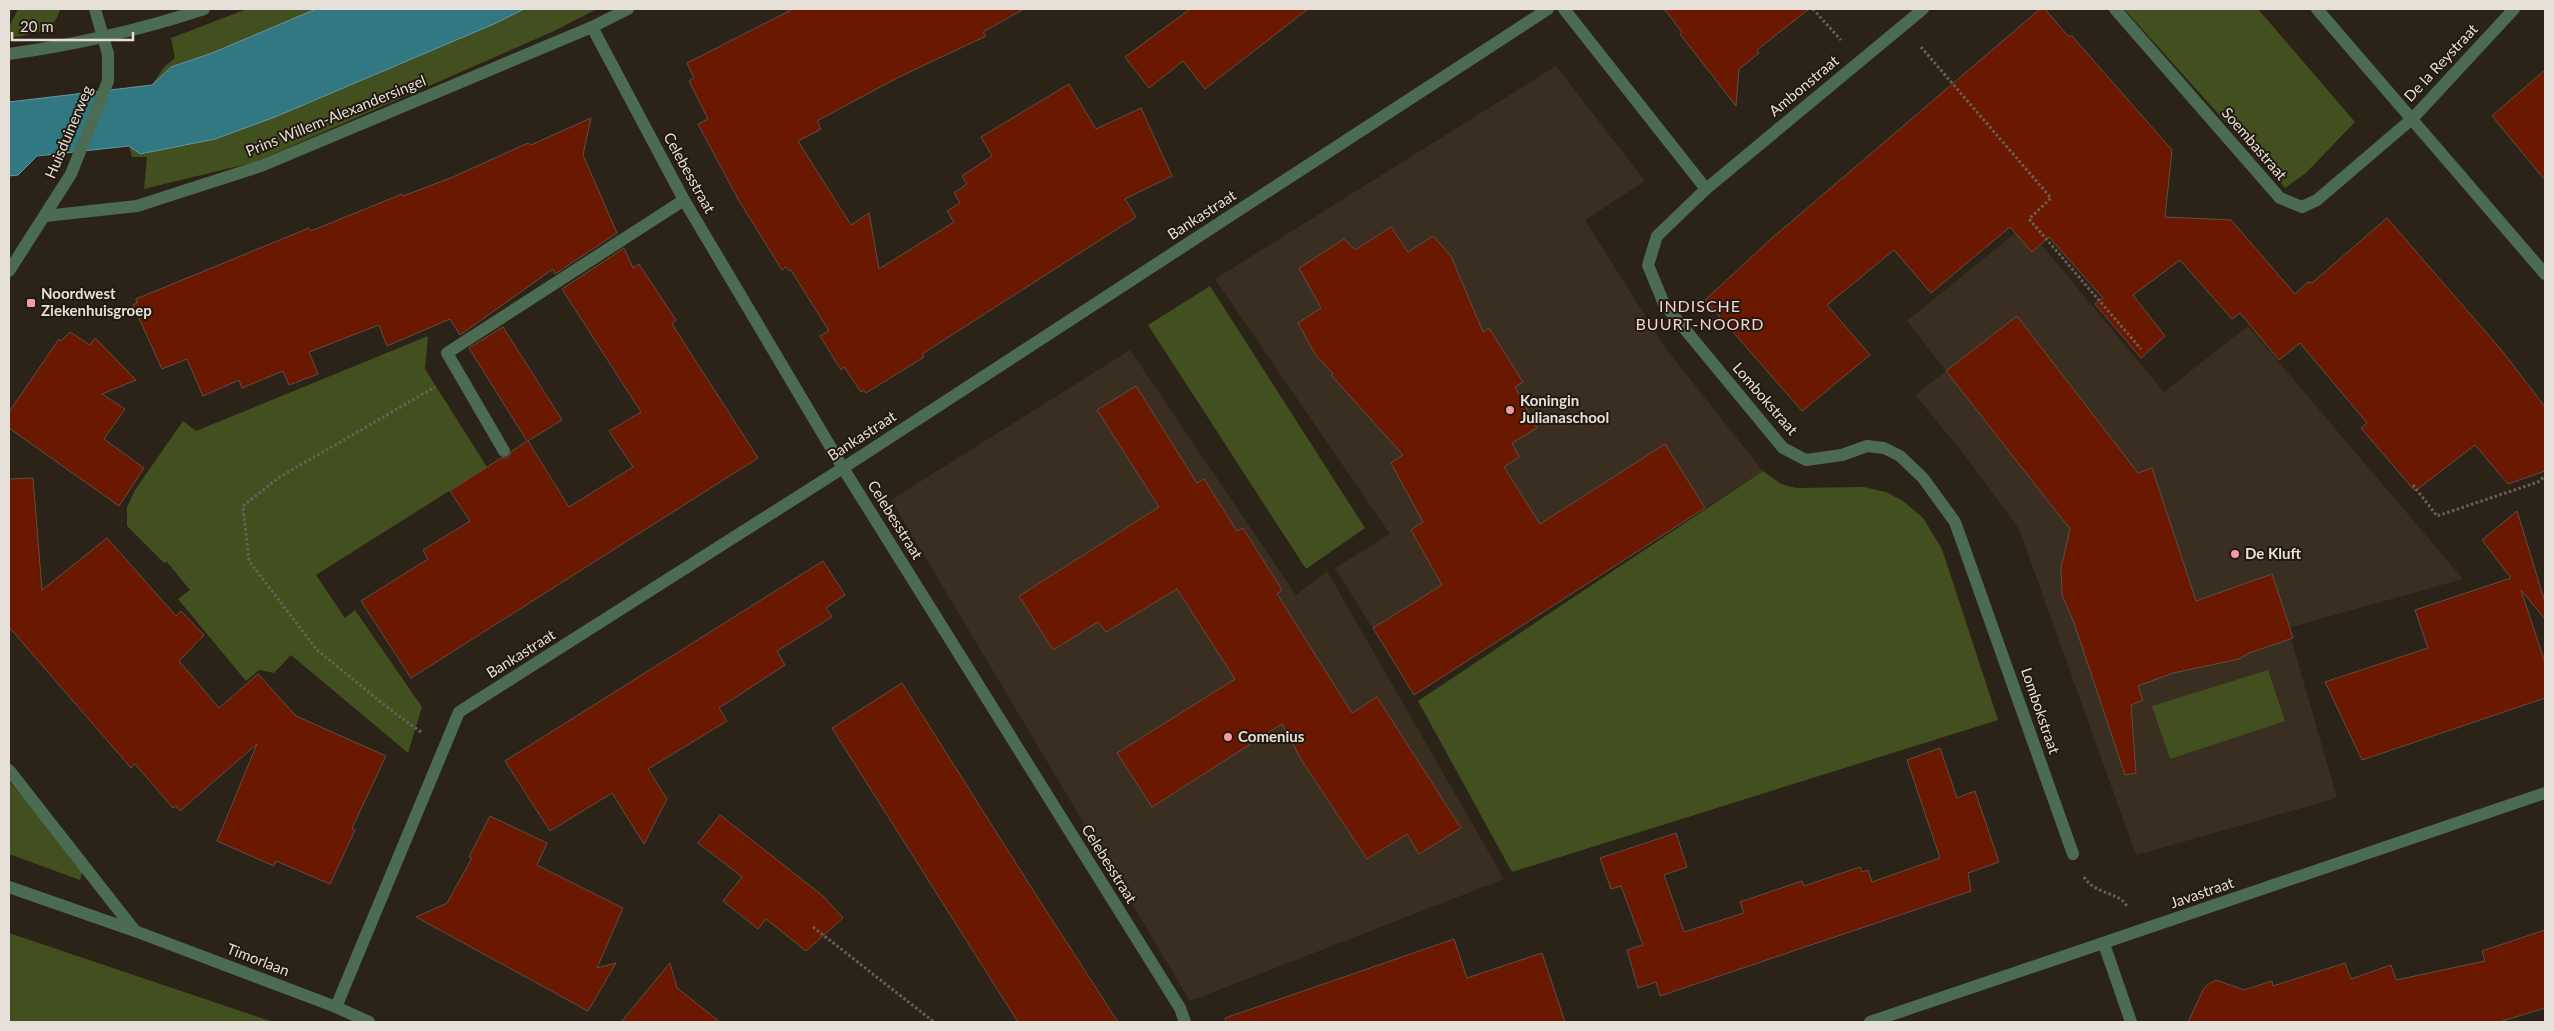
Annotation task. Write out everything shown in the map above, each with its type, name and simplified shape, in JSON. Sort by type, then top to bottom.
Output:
[{"type":"street","points":[[95,9],[104,35]]},
{"type":"street","points":[[9,54],[41,50],[168,21],[204,9]]},
{"type":"street","name":"Prins Willem-Alexandersingel","points":[[45,216],[136,206],[261,166],[592,27],[628,9]]},
{"type":"street","name":"Bankastraat","points":[[336,1007],[459,712],[843,468],[1548,9]]},
{"type":"street","points":[[1564,9],[1706,189]]},
{"type":"street","name":"Ambonstraat","points":[[1706,189],[1923,9]]},
{"type":"street","name":"Soembastraat","points":[[2115,9],[2280,198],[2302,207],[2317,200],[2413,118]]},
{"type":"street","points":[[2317,9],[2413,118],[2545,274]]},
{"type":"street","name":"De la Reystraat","points":[[2413,118],[2514,9]]},
{"type":"street","name":"Celebesstraat","points":[[592,27],[684,200],[843,468],[1180,1008],[1185,1022]]},
{"type":"street","name":"Huisduinerweg","points":[[9,270],[71,174],[108,81],[110,62],[104,35]]},
{"type":"street","name":"Lombokstraat","points":[[1706,189],[1657,236],[1648,265],[1664,304],[1783,448],[1806,460],[1842,455],[1867,446],[1884,448],[1900,456],[1940,499],[1955,522],[1966,547],[2073,854]]},
{"type":"street","points":[[504,450],[446,353],[684,200]]},
{"type":"street","points":[[9,770],[135,930]]},
{"type":"street","name":"Javastraat","points":[[1870,1022],[2545,793]]},
{"type":"street","name":"Timorlaan","points":[[9,886],[135,930],[336,1007],[369,1022]]},
{"type":"street","points":[[2104,944],[2131,1022]]},
{"type":"path","points":[[1813,9],[1860,60]]},
{"type":"path","points":[[1902,26],[2051,198],[2029,219],[2141,349]]},
{"type":"path","points":[[444,748],[392,711],[317,650],[249,561],[244,506],[278,478],[458,374]]},
{"type":"path","points":[[2413,485],[2437,516],[2538,482],[2545,476]]},
{"type":"path","points":[[2073,854],[2086,880],[2100,892],[2115,896],[2126,904],[2136,933]]},
{"type":"path","points":[[813,927],[934,1022]]},
{"type":"shaded area","name":"Koningin Julianaschool","points":[[1556,66],[1645,181],[1585,220],[1666,349],[1763,471],[1414,695],[1335,568],[1390,534],[1215,279]]},
{"type":"shaded area","name":"De Kluft","points":[[2025,225],[2164,392],[2248,326],[2463,579],[2288,628],[2337,798],[2136,855],[2019,529],[1963,453],[1915,395],[1946,371],[1907,321]]},
{"type":"shaded area","name":"Comenius","points":[[1130,350],[1296,595],[1327,571],[1504,879],[1190,1001],[891,500]]},
{"type":"green space","points":[[18,9],[60,9],[53,23],[40,31],[9,38],[9,27]]},
{"type":"green space","points":[[247,9],[316,9],[212,53],[171,67],[152,85],[164,67],[175,58],[171,38]]},
{"type":"green space","points":[[524,9],[597,9],[552,32],[255,162],[144,189],[147,157],[132,157],[129,146],[140,154],[215,139],[275,117],[494,24]]},
{"type":"green space","points":[[2124,9],[2258,9],[2355,122],[2306,173],[2285,188]]},
{"type":"green space","points":[[1210,286],[1365,528],[1306,569],[1148,325]]},
{"type":"green space","points":[[428,336],[425,369],[487,467],[316,575],[345,618],[355,610],[422,707],[408,753],[291,655],[274,673],[259,670],[246,681],[178,599],[190,590],[167,562],[164,563],[127,526],[127,507],[135,490],[183,421],[196,431]]},
{"type":"green space","points":[[1763,471],[1781,484],[1796,488],[1864,487],[1886,492],[1903,501],[1923,518],[1942,549],[1998,720],[1512,872],[1418,701]]},
{"type":"green space","points":[[2268,670],[2285,721],[2170,759],[2152,706]]},
{"type":"green space","points":[[9,781],[83,871],[80,880],[9,854]]},
{"type":"green space","points":[[9,933],[273,1022],[9,1022]]},
{"type":"water","points":[[316,9],[524,9],[494,24],[275,117],[215,139],[140,154],[129,146],[37,156],[18,175],[9,176],[9,102],[152,85],[171,67],[212,53]]},
{"type":"building","points":[[793,9],[1024,9],[983,32],[986,36],[897,78],[817,121],[821,129],[798,141],[851,225],[869,213],[879,269],[954,222],[947,211],[960,203],[954,193],[967,184],[962,176],[992,156],[981,137],[1069,84],[1096,129],[1141,108],[1172,176],[1125,199],[1136,217],[922,354],[924,357],[866,393],[864,390],[861,392],[844,367],[841,370],[820,336],[829,331],[791,270],[789,271],[786,267],[782,270],[738,199],[698,124],[708,119],[689,81],[694,78],[687,63]]},
{"type":"building","points":[[1190,9],[1308,9],[1205,89],[1183,61],[1149,88],[1125,57]]},
{"type":"building","points":[[1664,9],[1809,9],[1757,50],[1759,53],[1739,69],[1736,106],[1680,34],[1682,32]]},
{"type":"building","points":[[2040,9],[2045,9],[2068,36],[2072,36],[2172,150],[2165,217],[2231,220],[2295,294],[2308,282],[2312,283],[2387,218],[2503,352],[2545,407],[2545,471],[2508,484],[2475,445],[2415,491],[2361,428],[2367,423],[2300,343],[2279,360],[2240,313],[2232,319],[2180,260],[2133,295],[2165,336],[2141,358],[2095,304],[2103,298],[2049,237],[2032,252],[2010,227],[1931,293],[1894,250],[1827,305],[1870,355],[1802,411],[1705,300],[1771,239]]},
{"type":"building","points":[[2545,70],[2545,180],[2492,116]]},
{"type":"building","points":[[591,118],[583,155],[617,233],[555,274],[553,269],[460,335],[450,319],[387,346],[379,325],[309,352],[318,374],[289,385],[283,371],[242,388],[239,380],[203,396],[187,359],[162,369],[133,305],[137,303],[136,299],[309,228],[311,231],[402,194],[403,196],[453,177],[528,143],[531,145]]},
{"type":"building","points":[[1391,227],[1408,252],[1433,236],[1451,256],[1483,332],[1489,328],[1523,382],[1515,387],[1537,428],[1512,443],[1519,457],[1504,467],[1540,524],[1665,444],[1705,508],[1414,695],[1373,628],[1442,585],[1411,530],[1423,522],[1391,463],[1403,455],[1331,375],[1333,374],[1315,354],[1298,323],[1321,308],[1299,268],[1344,239],[1355,250]]},
{"type":"building","points":[[624,248],[633,268],[639,264],[676,320],[672,324],[758,458],[411,678],[361,601],[428,559],[423,550],[470,521],[450,491],[501,458],[508,458],[512,451],[527,441],[469,348],[503,327],[562,420],[528,441],[569,507],[633,467],[609,431],[641,412],[562,289]]},
{"type":"building","points":[[2017,316],[2138,473],[2152,468],[2196,601],[2272,574],[2293,638],[2249,653],[2239,659],[2173,673],[2138,686],[2143,700],[2131,705],[2136,773],[2125,775],[2074,623],[2062,595],[2061,568],[2070,529],[1946,371]]},
{"type":"building","points":[[70,332],[90,345],[95,338],[136,380],[102,394],[125,409],[104,439],[144,468],[119,506],[9,428],[9,412],[59,339],[61,341]]},
{"type":"building","points":[[1136,386],[1197,483],[1204,479],[1237,531],[1243,528],[1282,590],[1277,594],[1352,713],[1377,697],[1461,828],[1419,854],[1407,834],[1367,859],[1302,761],[1282,724],[1152,807],[1117,753],[1235,679],[1177,589],[1106,632],[1098,622],[1053,650],[1019,596],[1159,507],[1097,410]]},
{"type":"building","points":[[33,478],[42,590],[107,538],[176,616],[181,611],[204,635],[179,661],[219,708],[258,674],[296,716],[386,756],[352,828],[355,830],[330,884],[276,861],[274,866],[217,841],[257,744],[180,811],[176,806],[173,808],[135,764],[131,768],[9,627],[9,479]]},
{"type":"building","points":[[2517,511],[2545,602],[2545,619],[2521,590],[2545,663],[2545,698],[2362,760],[2325,682],[2428,648],[2415,610],[2511,578],[2482,540]]},
{"type":"building","points":[[823,561],[845,595],[826,608],[832,617],[777,651],[785,665],[719,708],[727,721],[648,769],[667,799],[644,844],[612,793],[550,831],[505,761]]},
{"type":"building","points":[[902,683],[1118,1022],[1018,1022],[832,728]]},
{"type":"building","points":[[1940,748],[1957,798],[1975,791],[1999,862],[1968,873],[1971,891],[1660,996],[1656,982],[1638,988],[1627,950],[1643,945],[1621,886],[1611,889],[1600,858],[1676,833],[1687,867],[1664,875],[1684,932],[1744,913],[1740,902],[1802,881],[1804,886],[1860,867],[1862,872],[1868,870],[1872,882],[1940,858],[1907,760]]},
{"type":"building","points":[[720,815],[823,896],[843,918],[806,951],[766,919],[758,929],[723,901],[742,877],[698,843]]},
{"type":"building","points":[[490,816],[547,843],[537,865],[623,908],[597,968],[616,963],[588,1011],[416,917],[447,903],[472,858],[469,857]]},
{"type":"building","points":[[2545,930],[2545,1008],[2499,1022],[2188,1022],[2203,990],[2207,985],[2216,980],[2244,990],[2272,981],[2273,986],[2345,963],[2351,979],[2391,965],[2396,980],[2485,961],[2482,951]]},
{"type":"building","points":[[1454,939],[1467,978],[1542,953],[1565,1022],[1226,1022],[1225,1018]]},
{"type":"building","points":[[670,963],[677,988],[720,1022],[621,1022]]},
{"type":"place","name":"Noordwest Ziekenhuisgroep","points":[[31,303]]},
{"type":"place","name":"Koningin Julianaschool","points":[[1510,410]]},
{"type":"place","name":"De Kluft","points":[[2235,554]]},
{"type":"place","name":"Comenius","points":[[1228,737]]},
{"type":"district","name":"INDISCHE BUURT-NOORD","points":[[1700,315]]}]
